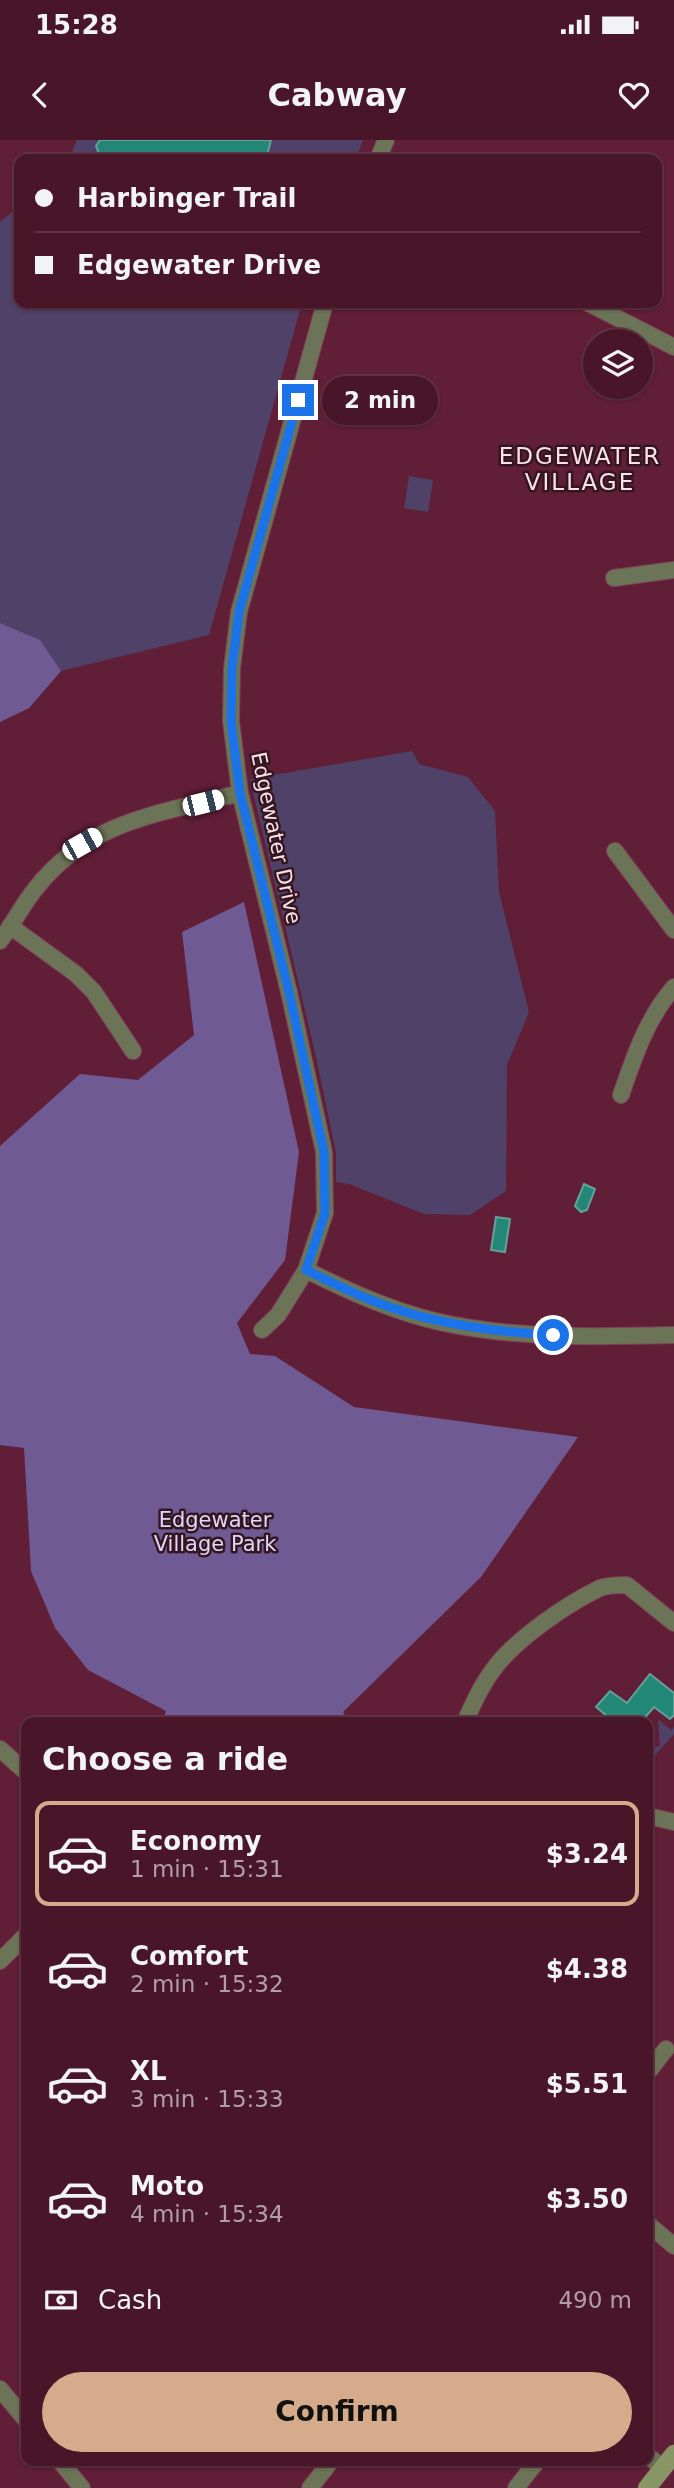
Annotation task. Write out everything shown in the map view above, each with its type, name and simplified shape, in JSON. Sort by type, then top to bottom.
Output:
[{"type":"street","name":"Edgewater Drive","points":[[262,1330],[278,1315],[306,1270],[325,1213],[324,1152],[289,992],[240,793],[231,721],[232,668],[239,612],[324,308]]},
{"type":"street","points":[[598,308],[674,347]]},
{"type":"street","points":[[614,578],[674,570]]},
{"type":"street","points":[[0,941],[36,888],[60,862],[82,844],[105,831],[130,822],[240,793]]},
{"type":"street","points":[[615,851],[674,930]]},
{"type":"street","points":[[10,926],[76,974],[94,992],[133,1051]]},
{"type":"street","points":[[621,1095],[641,1038],[674,987]]},
{"type":"street","points":[[306,1270],[378,1303],[436,1321],[532,1334],[594,1337],[674,1335]]},
{"type":"street","points":[[467,1717],[479,1691],[511,1648],[547,1621],[603,1587],[627,1585],[674,1623]]},
{"type":"street","points":[[0,1749],[21,1768]]},
{"type":"street","points":[[653,1817],[674,1822]]},
{"type":"street","points":[[0,1961],[21,1940]]},
{"type":"street","points":[[653,2066],[666,2049]]},
{"type":"street","points":[[653,2228],[674,2246]]},
{"type":"street","points":[[0,2389],[21,2414]]},
{"type":"street","points":[[647,2488],[668,2461]]},
{"type":"street","points":[[64,2466],[82,2488]]},
{"type":"street","points":[[310,2488],[327,2466]]},
{"type":"street","points":[[516,2488],[533,2466]]},
{"type":"shaded area","points":[[77,140],[363,140],[358,154],[71,154]]},
{"type":"shaded area","points":[[100,140],[271,140],[267,154],[99,154],[96,146]]},
{"type":"shaded area","points":[[14,210],[14,308],[301,308],[209,635],[61,671],[29,708],[0,722],[0,222]]},
{"type":"shaded area","points":[[409,476],[433,480],[428,512],[404,508]]},
{"type":"shaded area","points":[[412,751],[419,764],[468,777],[495,811],[499,892],[529,1012],[507,1065],[506,1191],[470,1215],[424,1214],[349,1184],[336,1182],[336,1153],[316,1057],[250,779]]},
{"type":"shaded area","points":[[584,1184],[595,1189],[587,1210],[581,1212],[575,1206]]},
{"type":"shaded area","points":[[496,1217],[510,1219],[505,1252],[491,1250]]},
{"type":"shaded area","points":[[650,1674],[674,1693],[674,1715],[670,1719],[654,1707],[645,1717],[608,1717],[596,1707],[610,1691],[627,1703]]},
{"type":"shaded area","points":[[658,1721],[671,1730],[674,1727],[674,1734],[653,1757],[653,1747],[660,1746]]},
{"type":"green space","points":[[0,623],[40,640],[61,671],[29,708],[0,722]]},
{"type":"green space","name":"Edgewater Village Park","points":[[244,902],[299,1152],[285,1260],[237,1323],[250,1354],[275,1356],[354,1407],[578,1437],[481,1577],[343,1712],[346,1717],[164,1717],[166,1711],[88,1670],[55,1628],[31,1571],[24,1448],[0,1445],[0,1146],[80,1074],[138,1080],[194,1035],[182,932]]},
{"type":"district","name":"EDGEWATER VILLAGE","points":[[580,469]]},
{"type":"route","points":[[298,400],[239,612],[232,668],[231,721],[240,793],[289,992],[324,1152],[325,1213],[306,1270],[378,1303],[436,1321],[553,1335]]}]
